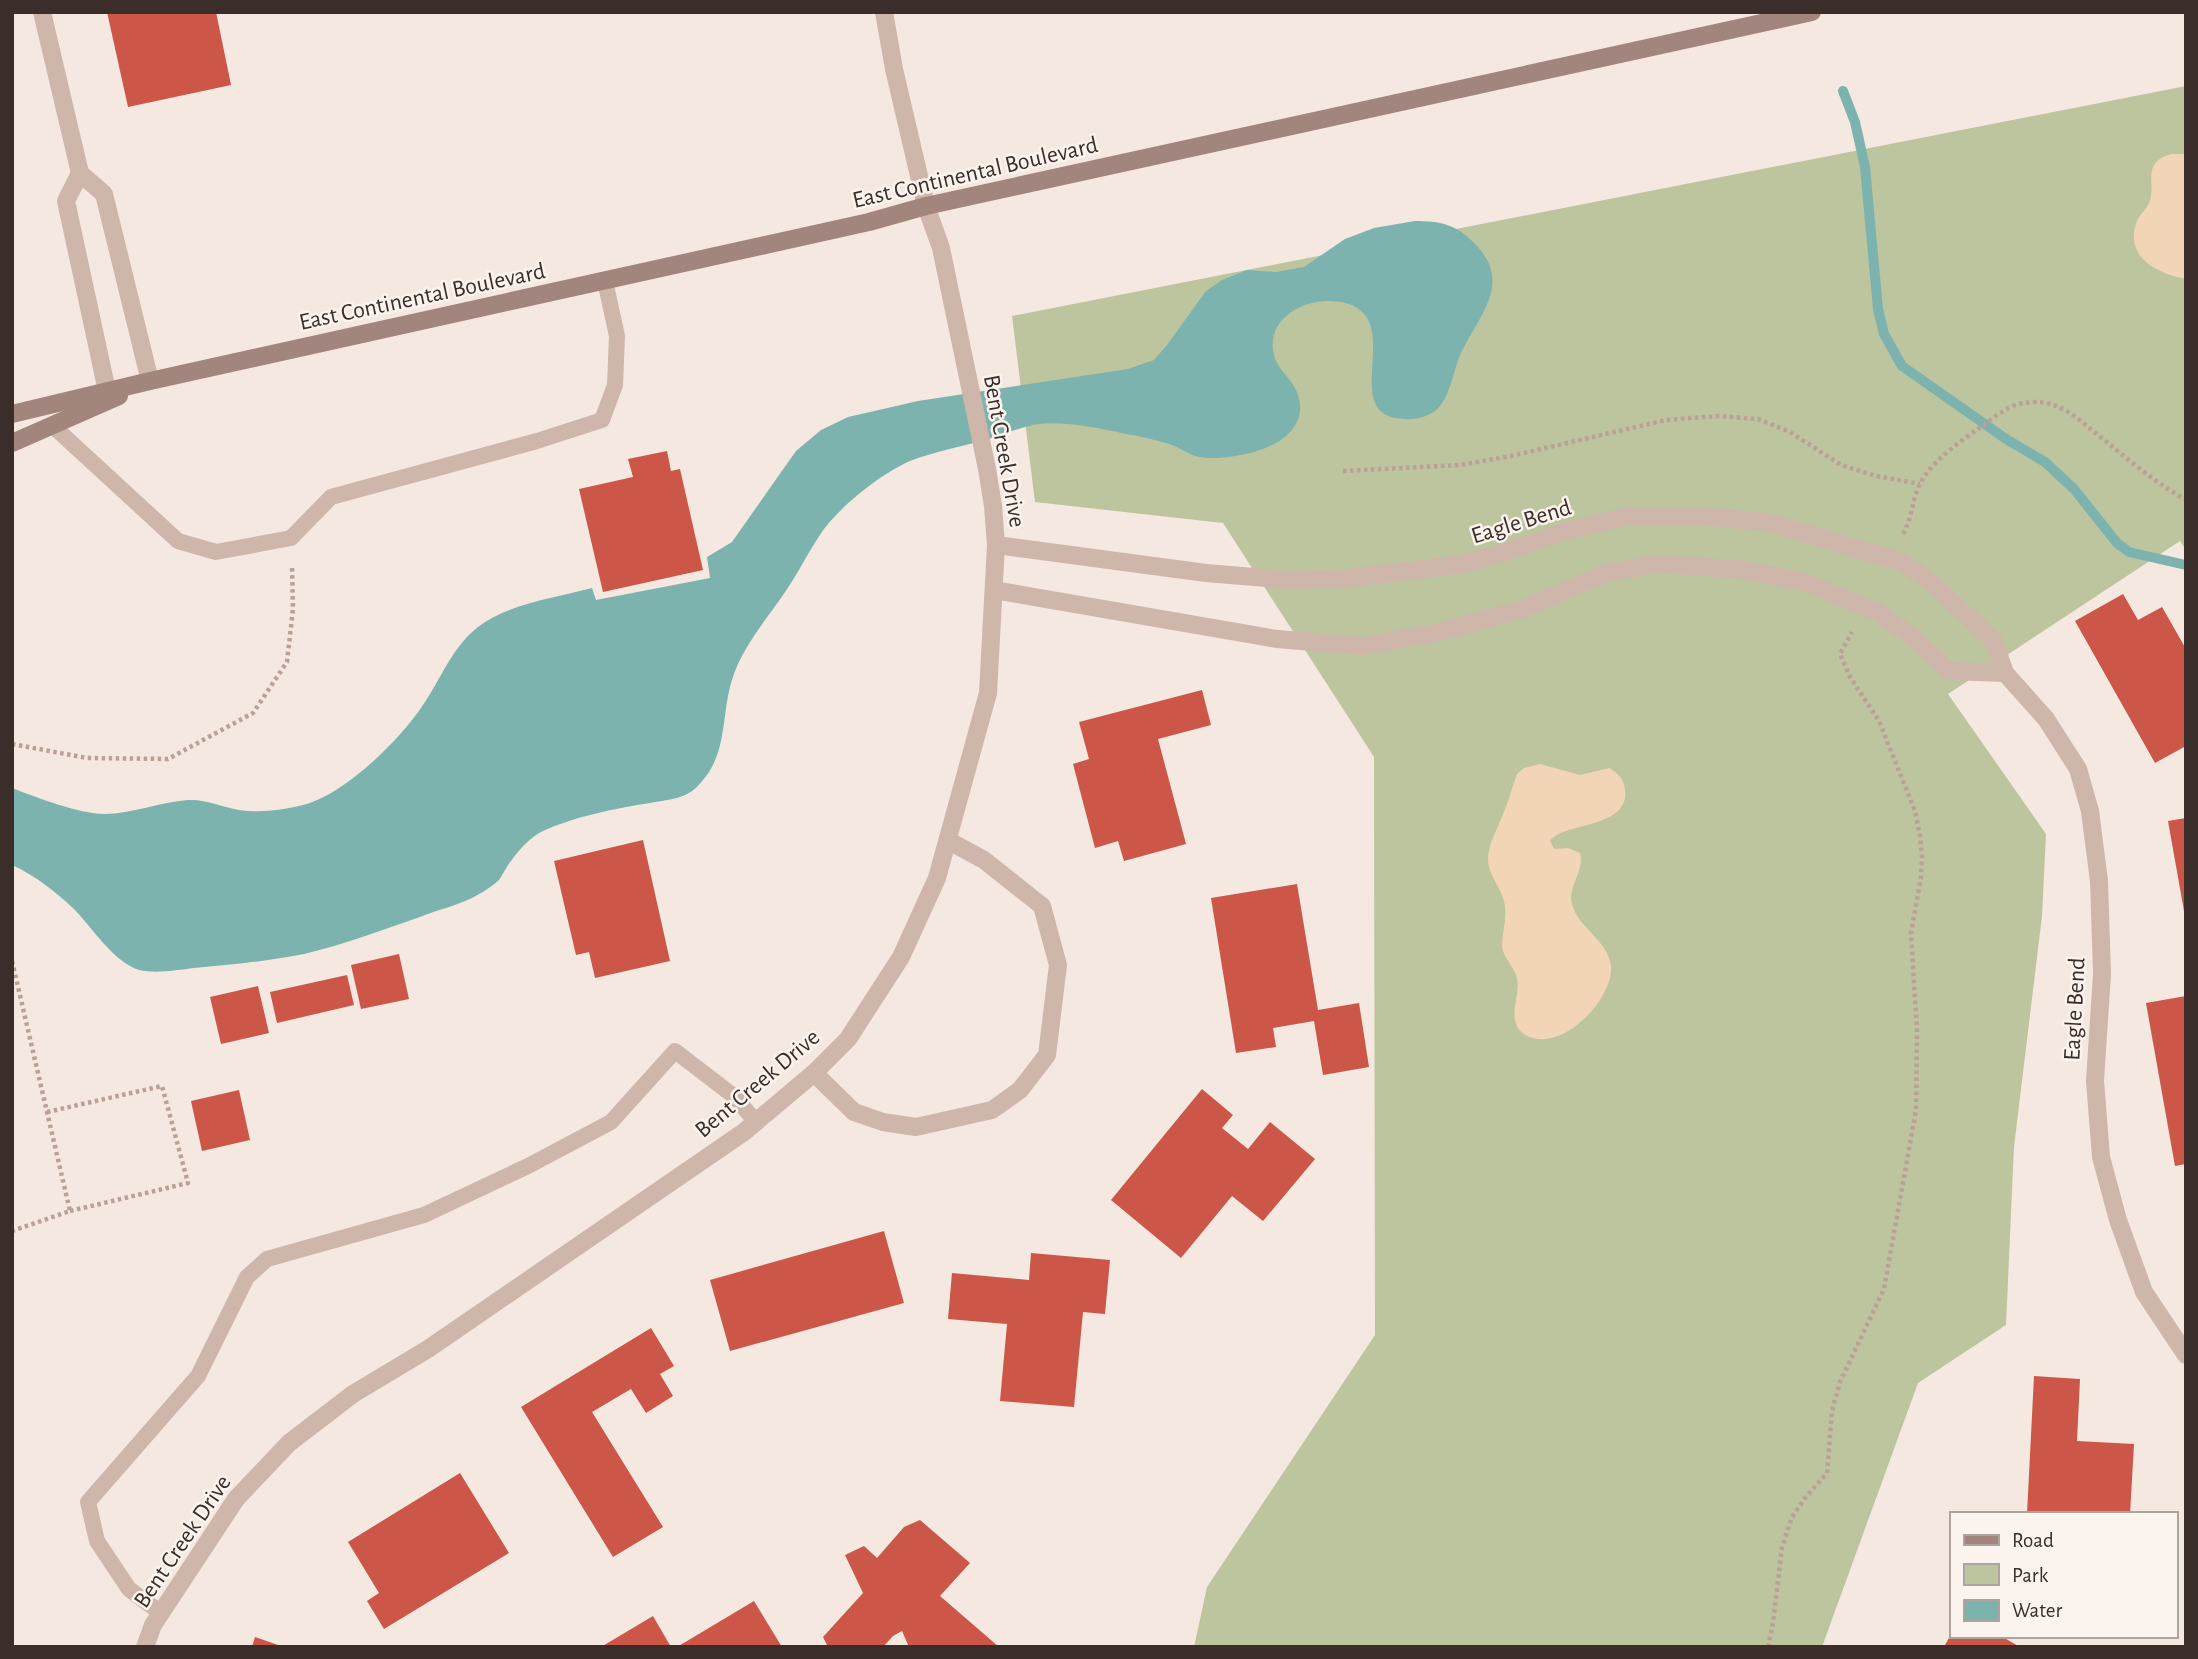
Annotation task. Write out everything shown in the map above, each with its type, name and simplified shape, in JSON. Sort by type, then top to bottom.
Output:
[{"type":"main road","name":"East Continental Boulevard","points":[[12,414],[869,222],[926,206],[1812,12]]},
{"type":"main road","points":[[12,443],[150,381]]},
{"type":"street","points":[[43,12],[80,173],[104,194],[150,381]]},
{"type":"street","name":"Bent Creek Drive","points":[[145,1647],[153,1625],[236,1499],[289,1443],[353,1394],[428,1349],[756,1122],[814,1073],[848,1039],[901,957],[937,878],[988,693],[996,545],[987,469],[941,248],[926,206],[894,69],[884,12]]},
{"type":"street","points":[[80,173],[66,201],[107,391]]},
{"type":"street","name":"Eagle Bend","points":[[996,545],[1206,573],[1291,580],[1349,578],[1463,564],[1566,531],[1628,516],[1699,516],[1767,522],[1902,562],[1933,584],[1994,641],[2006,673],[2046,719],[2078,769],[2090,811],[2099,881],[2102,974],[2095,1081],[2101,1157],[2118,1220],[2144,1292],[2186,1355]]},
{"type":"street","points":[[994,590],[1277,639],[1362,646],[1435,633],[1520,610],[1606,573],[1656,564],[1738,569],[1805,582],[1879,613],[1914,638],[1950,671],[2006,673]]},
{"type":"street","points":[[814,1073],[853,1112],[883,1122],[916,1127],[992,1110],[1020,1090],[1047,1055],[1058,965],[1042,905],[984,860],[948,841]]},
{"type":"lane","points":[[53,426],[178,541],[216,552],[290,538],[331,497],[537,441],[602,420],[615,385],[617,336],[605,281]]},
{"type":"lane","points":[[161,1613],[129,1589],[96,1541],[88,1502],[198,1376],[247,1277],[267,1259],[424,1215],[528,1166],[611,1122],[675,1051],[735,1097],[756,1122]]},
{"type":"path","points":[[1891,558],[1910,523],[1920,484],[1941,458],[2008,408],[2024,403],[2041,402],[2059,407],[2080,418],[2123,455],[2186,499]]},
{"type":"path","points":[[1343,471],[1460,465],[1666,420],[1719,416],[1758,419],[1790,432],[1841,464],[1876,476],[1920,484]]},
{"type":"path","points":[[12,744],[87,758],[168,759],[253,713],[287,662],[293,609],[290,538]]},
{"type":"path","points":[[1768,1647],[1782,1547],[1792,1517],[1826,1473],[1832,1411],[1840,1382],[1884,1289],[1916,1110],[1917,1031],[1911,933],[1922,857],[1920,835],[1915,811],[1879,721],[1850,677],[1840,654],[1865,607]]},
{"type":"path","points":[[12,961],[70,1211]]},
{"type":"path","points":[[12,1231],[70,1211],[188,1183],[162,1086],[47,1112]]},
{"type":"green space","points":[[2186,86],[2186,550],[2180,541],[1948,694],[2046,834],[2042,916],[2014,1147],[2006,1325],[1918,1383],[1822,1647],[1194,1647],[1207,1587],[1375,1335],[1374,757],[1223,523],[1035,502],[1012,316]]},
{"type":"sand","points":[[2172,154],[2186,154],[2186,279],[2154,268],[2139,254],[2135,245],[2137,221],[2148,206],[2151,196],[2153,168],[2156,162]]},
{"type":"sand","points":[[1540,764],[1580,775],[1609,768],[1620,777],[1625,789],[1624,802],[1618,811],[1595,823],[1568,830],[1550,841],[1554,849],[1568,848],[1580,853],[1572,904],[1580,920],[1599,941],[1611,966],[1610,980],[1594,1009],[1567,1032],[1552,1038],[1538,1039],[1524,1034],[1515,1022],[1517,979],[1504,955],[1502,946],[1505,905],[1490,870],[1488,853],[1517,774],[1524,768]]},
{"type":"water","points":[[1415,221],[1440,223],[1461,232],[1485,257],[1491,271],[1490,297],[1462,351],[1445,399],[1435,411],[1412,419],[1383,413],[1374,400],[1373,339],[1368,320],[1355,307],[1330,301],[1317,302],[1294,310],[1284,318],[1273,338],[1277,363],[1296,390],[1300,412],[1292,430],[1275,444],[1265,448],[1234,456],[1206,458],[1142,437],[1048,423],[1025,427],[899,466],[863,490],[832,520],[747,646],[732,680],[718,753],[698,786],[677,798],[595,814],[543,831],[521,848],[499,880],[472,898],[362,937],[304,954],[152,972],[139,970],[121,960],[61,897],[12,865],[12,788],[70,808],[104,814],[188,800],[255,811],[288,808],[319,799],[353,778],[386,749],[423,705],[461,644],[478,627],[491,619],[533,602],[592,588],[596,600],[710,578],[707,557],[732,542],[796,451],[821,430],[848,417],[918,401],[1128,369],[1154,360],[1206,291],[1222,280],[1247,270],[1276,272],[1304,267],[1345,239],[1374,228]]},
{"type":"building","points":[[107,12],[216,12],[231,85],[128,107]]},
{"type":"building","points":[[667,451],[671,471],[680,469],[703,570],[603,592],[579,489],[633,477],[628,459]]},
{"type":"building","points":[[2123,594],[2138,620],[2162,607],[2186,649],[2186,746],[2155,763],[2075,621]]},
{"type":"building","points":[[1202,690],[1211,725],[1158,739],[1186,844],[1124,861],[1118,841],[1095,848],[1073,764],[1089,759],[1079,722]]},
{"type":"building","points":[[2186,818],[2186,911],[2184,911],[2168,821]]},
{"type":"building","points":[[643,840],[670,961],[595,978],[589,952],[576,955],[554,861]]},
{"type":"building","points":[[1297,884],[1318,1010],[1359,1003],[1369,1067],[1323,1075],[1314,1021],[1273,1028],[1276,1047],[1236,1053],[1211,898]]},
{"type":"building","points":[[399,954],[409,999],[361,1009],[351,965]]},
{"type":"building","points":[[347,975],[354,1005],[277,1023],[270,992]]},
{"type":"building","points":[[258,986],[269,1033],[221,1044],[210,997]]},
{"type":"building","points":[[2186,996],[2186,1164],[2175,1166],[2146,1003]]},
{"type":"building","points":[[1202,1089],[1233,1115],[1222,1128],[1248,1149],[1270,1122],[1315,1159],[1263,1221],[1232,1196],[1181,1258],[1111,1200]]},
{"type":"building","points":[[239,1090],[250,1140],[202,1151],[191,1101]]},
{"type":"building","points":[[884,1231],[904,1303],[730,1351],[710,1280]]},
{"type":"building","points":[[1031,1253],[1110,1260],[1105,1314],[1083,1312],[1074,1407],[1000,1401],[1007,1324],[948,1319],[952,1273],[1029,1280]]},
{"type":"building","points":[[651,1328],[674,1366],[660,1374],[673,1396],[646,1413],[631,1389],[592,1412],[663,1527],[613,1557],[521,1407]]},
{"type":"building","points":[[2034,1376],[2080,1379],[2077,1441],[2134,1444],[2130,1512],[2027,1512]]},
{"type":"building","points":[[460,1473],[509,1553],[384,1629],[367,1601],[379,1593],[348,1542]]},
{"type":"building","points":[[920,1520],[970,1563],[940,1596],[999,1647],[909,1647],[902,1631],[883,1647],[828,1647],[823,1637],[863,1593],[845,1555],[864,1546],[877,1558],[904,1527]]},
{"type":"building","points":[[754,1601],[782,1647],[677,1647]]},
{"type":"building","points":[[653,1616],[671,1647],[601,1647]]},
{"type":"building","points":[[1950,1636],[2004,1638],[2020,1647],[1944,1647]]},
{"type":"building","points":[[255,1637],[281,1646],[281,1647],[252,1647]]},
{"type":"waterway","points":[[1843,91],[1855,122],[1865,167],[1878,309],[1884,334],[1902,366],[2006,439],[2045,462],[2074,489],[2117,543],[2129,552],[2186,565]]}]
